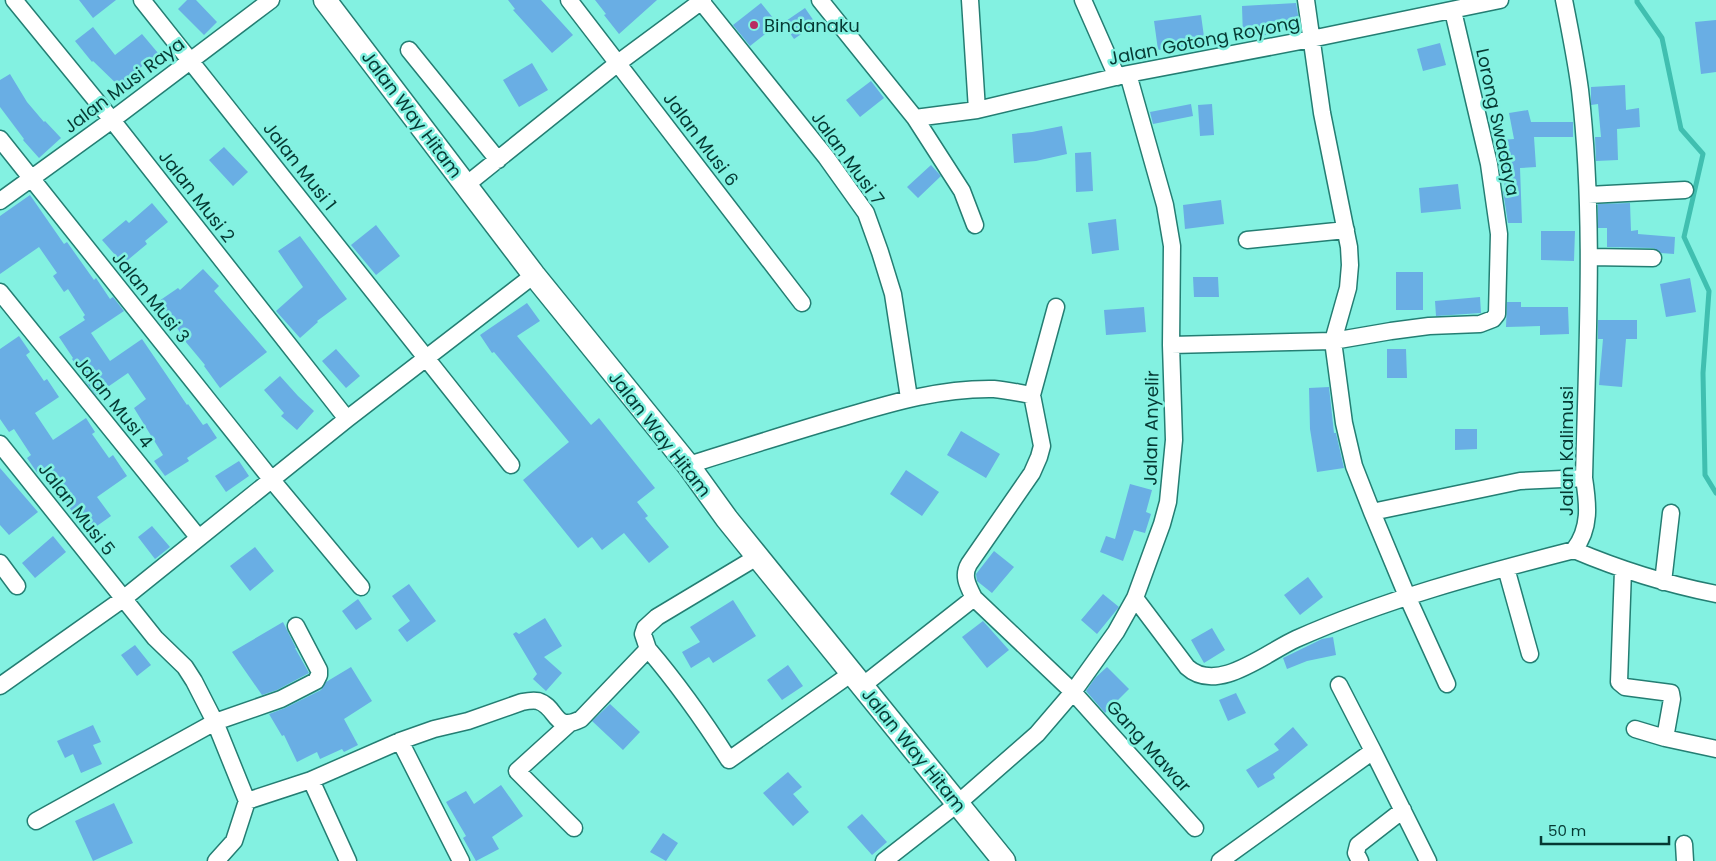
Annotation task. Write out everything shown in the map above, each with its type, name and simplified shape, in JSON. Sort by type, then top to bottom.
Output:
[{"type":"street","name":"Jalan Musi 2","points":[[14,0],[112,120],[347,419]]},
{"type":"street","name":"Jalan Musi 1","points":[[142,0],[511,464]]},
{"type":"street","name":"Jalan Musi Raya","points":[[0,202],[271,0]]},
{"type":"street","name":"Jalan Way Hitam","points":[[325,0],[534,275],[688,465],[726,519],[1004,861]]},
{"type":"street","name":"Jalan Musi 6","points":[[568,0],[802,303]]},
{"type":"street","points":[[820,0],[915,118],[962,191],[976,225]]},
{"type":"street","points":[[970,0],[977,110]]},
{"type":"street","name":"Jalan Anyelir","points":[[884,861],[957,804],[1037,734],[1073,692],[1116,632],[1135,598],[1168,502],[1174,440],[1170,227],[1156,171],[1122,76],[1083,0]]},
{"type":"street","points":[[1306,0],[1322,113],[1346,230],[1350,265],[1344,306],[1334,341],[1344,423],[1354,466],[1372,512],[1447,684]]},
{"type":"street","name":"Jalan Gotong Royong","points":[[915,118],[977,110],[1122,76],[1453,11],[1500,0]]},
{"type":"street","name":"Jalan Kalimusi","points":[[1564,0],[1580,88],[1588,195],[1589,257],[1584,478],[1588,500],[1586,532],[1582,541],[1574,550]]},
{"type":"street","points":[[466,185],[618,64],[701,1]]},
{"type":"street","name":"Jalan Musi 7","points":[[701,1],[826,157],[866,213],[893,294],[909,398]]},
{"type":"street","name":"Lorong Swadaya","points":[[1334,341],[1391,330],[1480,324],[1493,319],[1496,314],[1498,305],[1498,234],[1494,189],[1490,164],[1453,11]]},
{"type":"street","points":[[410,50],[498,160]]},
{"type":"street","name":"Jalan Musi 3","points":[[0,139],[271,479],[361,588]]},
{"type":"street","points":[[1588,195],[1685,190]]},
{"type":"street","points":[[1246,240],[1346,230]]},
{"type":"street","points":[[1589,257],[1653,258]]},
{"type":"street","points":[[0,686],[123,599],[347,419],[534,275]]},
{"type":"street","name":"Jalan Musi 4","points":[[0,292],[198,537]]},
{"type":"street","points":[[757,557],[657,617],[648,624],[643,634],[648,649],[700,714],[729,760],[857,679],[974,598],[966,582],[967,568],[1032,473],[1039,457],[1042,446],[1032,395],[1056,306]]},
{"type":"street","points":[[1171,345],[1334,341]]},
{"type":"street","points":[[688,465],[909,398],[940,392],[996,389],[1032,395]]},
{"type":"street","name":"Jalan Musi 5","points":[[0,444],[155,638],[185,667],[215,722],[248,801]]},
{"type":"street","points":[[1372,512],[1520,481],[1584,478]]},
{"type":"street","points":[[1663,582],[1671,512]]},
{"type":"street","points":[[1135,598],[1194,674],[1214,676],[1237,670],[1294,640],[1349,616],[1407,596],[1574,550],[1623,570],[1663,582],[1716,594]]},
{"type":"street","points":[[0,563],[17,586]]},
{"type":"street","points":[[1506,568],[1530,654]]},
{"type":"street","points":[[1623,570],[1619,682],[1625,687],[1671,693],[1672,699],[1665,738]]},
{"type":"street","name":"Gang Mawar","points":[[974,598],[1073,692],[1195,828]]},
{"type":"street","points":[[36,821],[215,722],[281,699],[318,678],[319,670],[296,626]]},
{"type":"street","points":[[574,828],[516,771],[570,723],[581,719],[648,649]]},
{"type":"street","points":[[1339,685],[1428,861]]},
{"type":"street","points":[[218,860],[234,841],[248,801],[311,780],[400,741],[531,700],[543,703],[561,722],[570,723]]},
{"type":"street","points":[[1635,729],[1665,738],[1716,749]]},
{"type":"street","points":[[400,741],[461,861]]},
{"type":"street","points":[[1220,861],[1373,751]]},
{"type":"street","points":[[311,780],[348,861]]},
{"type":"street","points":[[1360,861],[1356,853],[1358,845],[1403,810]]},
{"type":"street","points":[[1684,844],[1685,861]]},
{"type":"building","points":[[79,0],[116,0],[93,18]]},
{"type":"building","points":[[187,0],[196,0],[217,22],[204,35],[178,9]]},
{"type":"building","points":[[508,0],[541,0],[573,35],[552,53],[513,10],[515,9]]},
{"type":"building","points":[[595,0],[657,0],[619,34]]},
{"type":"building","name":"Bindanaku","points":[[761,3],[778,24],[750,46],[733,25]]},
{"type":"building","points":[[1296,3],[1300,26],[1266,31],[1266,35],[1243,37],[1242,6]]},
{"type":"building","points":[[805,8],[816,24],[794,39],[783,23]]},
{"type":"building","points":[[1201,15],[1205,44],[1158,50],[1154,21]]},
{"type":"building","points":[[1716,20],[1716,72],[1701,74],[1695,22]]},
{"type":"building","points":[[93,27],[115,55],[142,34],[158,53],[134,73],[139,78],[125,92],[92,62],[75,41]]},
{"type":"building","points":[[1440,43],[1446,65],[1423,71],[1417,49]]},
{"type":"building","points":[[532,63],[548,90],[519,107],[503,80]]},
{"type":"building","points":[[10,74],[27,102],[61,138],[39,158],[23,140],[0,107],[0,80]]},
{"type":"building","points":[[871,81],[884,98],[860,117],[846,100]]},
{"type":"building","points":[[1625,85],[1626,110],[1639,108],[1640,127],[1617,129],[1618,160],[1596,161],[1595,137],[1601,137],[1598,104],[1591,105],[1591,87]]},
{"type":"building","points":[[1191,104],[1193,116],[1153,124],[1150,112]]},
{"type":"building","points":[[1212,104],[1214,135],[1200,136],[1198,105]]},
{"type":"building","points":[[1528,110],[1531,122],[1573,122],[1573,137],[1534,137],[1536,167],[1520,168],[1522,223],[1508,223],[1503,191],[1505,191],[1501,140],[1514,139],[1509,113]]},
{"type":"building","points":[[1062,126],[1067,154],[1036,161],[1014,163],[1012,134]]},
{"type":"building","points":[[224,147],[248,172],[233,186],[209,160]]},
{"type":"building","points":[[1091,152],[1093,191],[1076,192],[1075,153]]},
{"type":"building","points":[[931,165],[941,176],[918,198],[907,187]]},
{"type":"building","points":[[1458,184],[1461,209],[1421,213],[1419,188]]},
{"type":"building","points":[[30,195],[64,244],[67,242],[94,280],[96,278],[110,299],[113,297],[124,311],[91,333],[110,361],[142,339],[187,405],[203,425],[207,423],[217,438],[187,458],[189,461],[165,476],[154,461],[163,455],[134,408],[146,399],[128,373],[96,395],[85,381],[59,337],[85,320],[83,317],[85,315],[68,289],[64,292],[53,276],[57,273],[39,247],[0,274],[0,216]]},
{"type":"building","points":[[1221,200],[1224,224],[1185,229],[1183,205]]},
{"type":"building","points":[[152,203],[168,222],[145,241],[147,244],[123,264],[102,240],[126,220],[129,223]]},
{"type":"building","points":[[1630,203],[1631,231],[1638,230],[1638,234],[1675,237],[1674,254],[1661,253],[1653,248],[1607,247],[1607,228],[1598,228],[1598,204]]},
{"type":"building","points":[[1116,219],[1119,250],[1092,254],[1088,223]]},
{"type":"building","points":[[376,225],[400,256],[376,275],[351,245]]},
{"type":"building","points":[[1541,231],[1575,231],[1574,261],[1541,260]]},
{"type":"building","points":[[300,236],[347,299],[317,321],[300,338],[276,311],[303,287],[278,251]]},
{"type":"building","points":[[203,269],[219,286],[214,291],[267,352],[220,388],[205,365],[180,335],[159,301],[178,288],[180,290]]},
{"type":"building","points":[[1396,272],[1423,272],[1423,310],[1396,310]]},
{"type":"building","points":[[1193,277],[1218,277],[1219,297],[1194,297]]},
{"type":"building","points":[[1690,278],[1696,312],[1666,317],[1660,284]]},
{"type":"building","points":[[1480,297],[1481,313],[1436,316],[1435,301]]},
{"type":"building","points":[[1507,302],[1521,302],[1521,307],[1568,307],[1569,334],[1540,335],[1540,326],[1506,327]]},
{"type":"building","points":[[527,303],[540,321],[517,336],[591,425],[599,418],[655,488],[637,502],[648,516],[645,518],[669,547],[649,563],[624,533],[602,550],[592,537],[578,548],[523,480],[569,442],[494,352],[492,353],[480,335]]},
{"type":"building","points":[[1144,307],[1146,332],[1106,335],[1104,310]]},
{"type":"building","points":[[1598,320],[1637,320],[1637,339],[1626,339],[1622,387],[1599,385],[1603,339],[1598,339]]},
{"type":"building","points":[[19,336],[30,352],[26,355],[44,381],[47,379],[59,397],[35,413],[53,440],[86,418],[95,432],[92,434],[109,458],[113,455],[127,476],[97,497],[111,516],[87,533],[64,500],[66,498],[45,469],[38,474],[27,458],[31,455],[14,429],[9,432],[0,419],[0,349]]},
{"type":"building","points":[[336,349],[360,376],[346,388],[322,361]]},
{"type":"building","points":[[1387,349],[1406,349],[1407,378],[1387,378]]},
{"type":"building","points":[[280,376],[314,411],[297,430],[281,416],[284,413],[264,390]]},
{"type":"building","points":[[1329,387],[1334,433],[1336,433],[1344,468],[1317,472],[1310,429],[1309,388]]},
{"type":"building","points":[[1455,429],[1477,429],[1477,449],[1455,450]]},
{"type":"building","points":[[961,431],[1000,454],[986,478],[947,455]]},
{"type":"building","points":[[239,461],[249,476],[226,492],[215,476]]},
{"type":"building","points":[[0,468],[38,512],[9,535],[0,525]]},
{"type":"building","points":[[906,470],[939,492],[922,516],[890,494]]},
{"type":"building","points":[[1130,484],[1152,490],[1146,512],[1151,514],[1145,533],[1134,530],[1123,561],[1100,552],[1106,536],[1115,539]]},
{"type":"building","points":[[152,526],[170,547],[155,559],[138,537]]},
{"type":"building","points":[[53,536],[66,552],[35,578],[22,563]]},
{"type":"building","points":[[255,547],[274,571],[250,591],[230,566]]},
{"type":"building","points":[[994,551],[1014,567],[992,593],[977,581],[976,574]]},
{"type":"building","points":[[1308,577],[1323,597],[1300,615],[1284,595]]},
{"type":"building","points":[[409,584],[436,621],[407,642],[398,630],[410,621],[392,596]]},
{"type":"building","points":[[1103,594],[1119,607],[1097,634],[1081,620]]},
{"type":"building","points":[[358,599],[372,619],[356,630],[342,611]]},
{"type":"building","points":[[733,600],[756,636],[713,663],[709,657],[691,668],[682,652],[700,642],[690,627]]},
{"type":"building","points":[[545,618],[562,646],[544,657],[562,673],[546,691],[533,679],[537,674],[513,634],[516,632],[519,634]]},
{"type":"building","points":[[983,621],[1009,650],[987,668],[962,637]]},
{"type":"building","points":[[283,622],[309,673],[277,690],[262,695],[232,652]]},
{"type":"building","points":[[1212,628],[1225,650],[1204,663],[1191,640]]},
{"type":"building","points":[[1333,637],[1336,655],[1307,661],[1287,669],[1283,658],[1322,639]]},
{"type":"building","points":[[135,645],[151,665],[137,676],[121,655]]},
{"type":"building","points":[[788,665],[803,686],[782,700],[767,680]]},
{"type":"building","points":[[351,667],[372,701],[344,719],[358,745],[344,752],[342,749],[320,759],[317,752],[297,762],[284,735],[282,736],[269,714],[321,690],[326,682]]},
{"type":"building","points":[[1107,667],[1129,689],[1105,713],[1086,691],[1095,678]]},
{"type":"building","points":[[1236,693],[1246,713],[1228,721],[1219,700]]},
{"type":"building","points":[[610,704],[640,732],[623,750],[592,721]]},
{"type":"building","points":[[93,725],[101,742],[93,745],[102,764],[81,773],[73,754],[65,758],[57,741]]},
{"type":"building","points":[[1293,727],[1308,745],[1273,774],[1275,778],[1258,788],[1246,770],[1279,750],[1274,744]]},
{"type":"building","points":[[788,772],[802,787],[793,794],[809,812],[793,826],[763,793]]},
{"type":"building","points":[[501,785],[523,816],[492,837],[499,849],[476,861],[463,838],[466,836],[446,802],[466,791],[474,804]]},
{"type":"building","points":[[114,803],[133,843],[93,861],[75,821]]},
{"type":"building","points":[[862,814],[887,842],[872,855],[847,827]]},
{"type":"building","points":[[663,833],[678,843],[666,861],[650,852]]},
{"type":"waterway","points":[[1637,0],[1662,38],[1681,129],[1703,154],[1684,237],[1709,291],[1703,373],[1705,475],[1716,493]]},
{"type":"place","name":"Bindanaku","points":[[754,25]]}]
